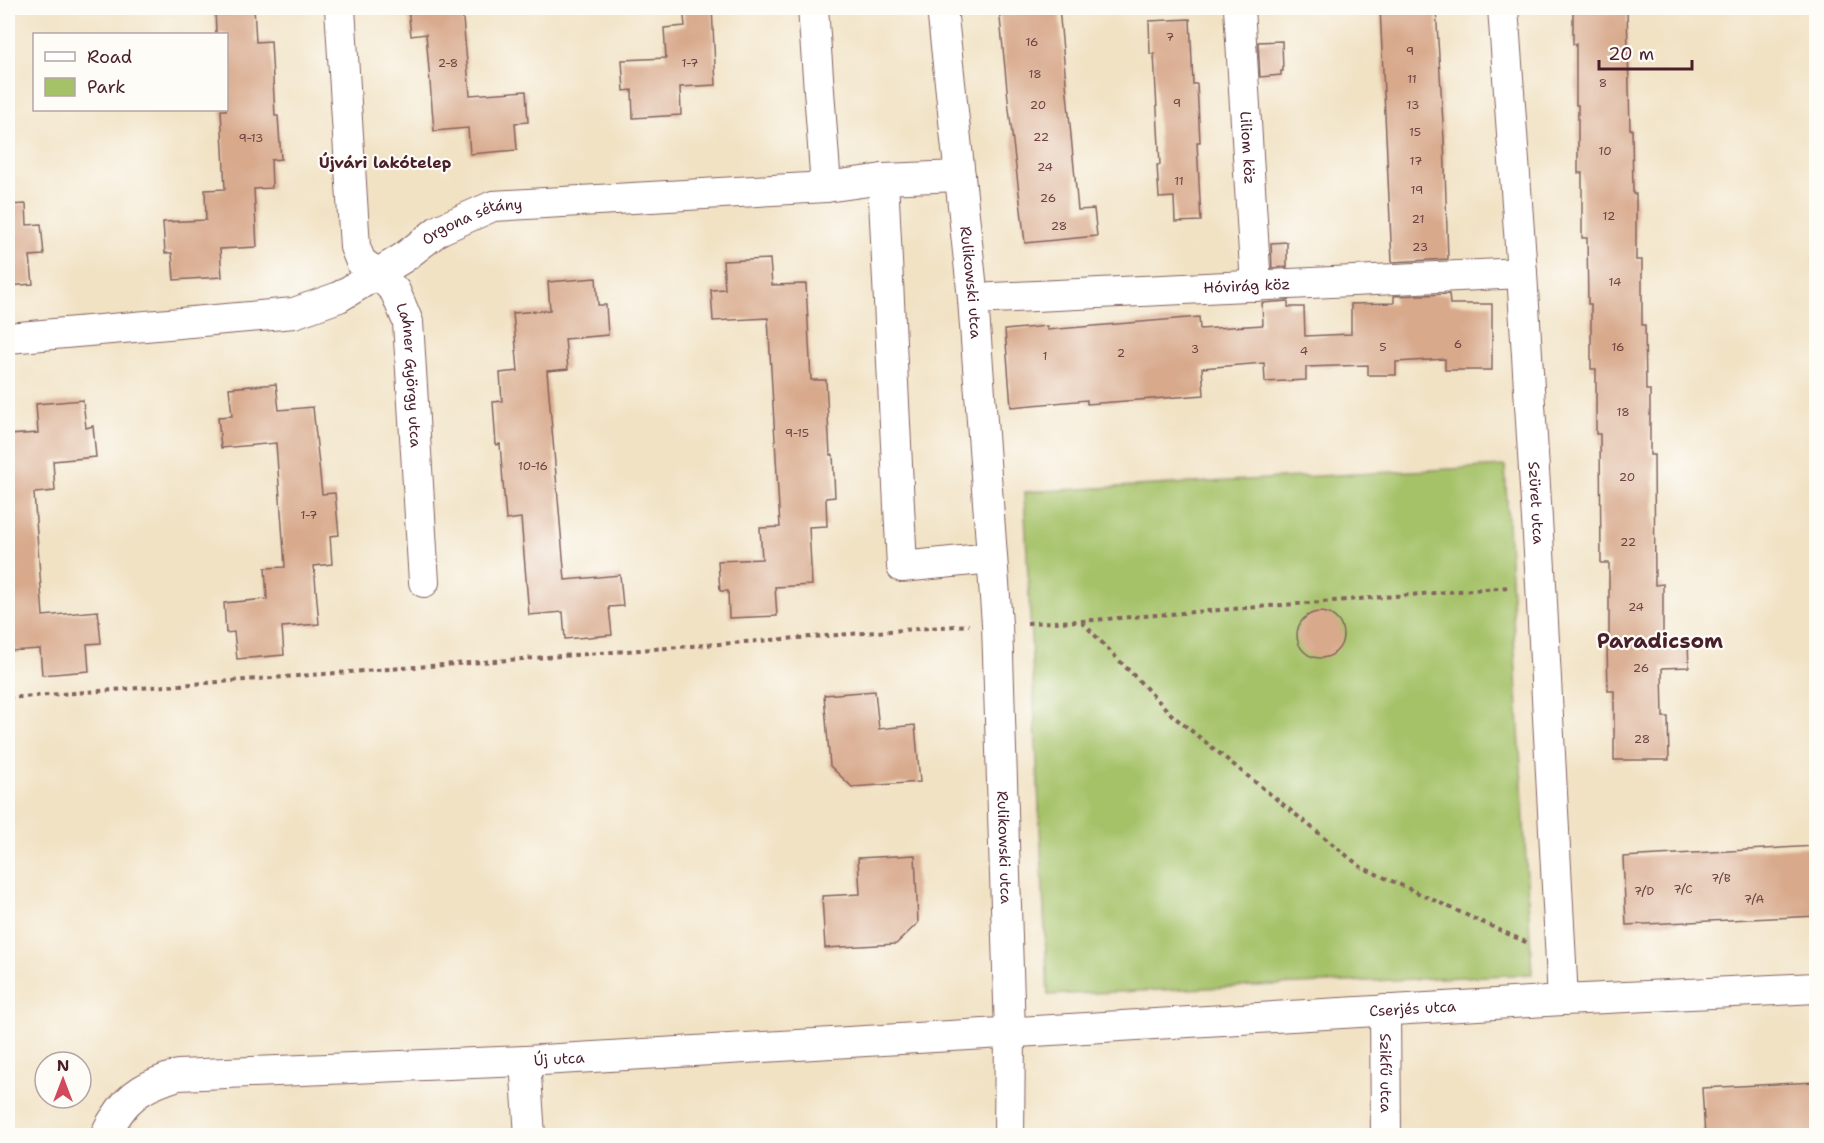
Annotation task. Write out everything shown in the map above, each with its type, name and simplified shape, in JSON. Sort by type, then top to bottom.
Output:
[{"type":"street","name":"Lahner György utca","points":[[340,8],[355,247],[361,262],[395,291],[408,322],[424,582]]},
{"type":"street","points":[[813,8],[826,188]]},
{"type":"street","name":"Rulikowski utca","points":[[942,8],[973,299],[998,624],[1010,1032],[1009,1136]]},
{"type":"street","name":"Liliom köz","points":[[1239,8],[1256,286]]},
{"type":"street","name":"Szüret utca","points":[[1503,8],[1541,585],[1563,1000]]},
{"type":"street","name":"Orgona sétány","points":[[8,338],[294,314],[339,297],[402,258],[439,230],[493,206],[826,188],[883,179],[960,176]]},
{"type":"street","points":[[883,179],[902,567],[992,558]]},
{"type":"street","name":"Hóvirág köz","points":[[973,299],[1522,273]]},
{"type":"street","name":"Cserjés utca","points":[[1010,1032],[1563,1000],[1816,988]]},
{"type":"street","name":"Szikfű utca","points":[[1385,1010],[1386,1136]]},
{"type":"street","name":"Új utca","points":[[112,1124],[136,1093],[154,1083],[178,1075],[525,1062],[1010,1032]]},
{"type":"street","points":[[525,1062],[530,1136]]},
{"type":"path","points":[[8,698],[962,625],[1081,621],[1541,585]]},
{"type":"path","points":[[1081,621],[1173,716],[1361,867],[1560,957]]},
{"type":"green space","points":[[1505,466],[1532,974],[1048,995],[1024,492]]},
{"type":"building","points":[[215,8],[254,8],[256,42],[271,41],[275,116],[278,116],[281,159],[271,160],[272,188],[254,189],[257,247],[220,249],[222,277],[174,280],[172,253],[165,253],[163,222],[206,220],[205,190],[225,189],[221,111],[228,111],[228,33],[216,33]]},
{"type":"building","points":[[408,8],[462,8],[470,95],[526,91],[528,122],[515,123],[517,150],[470,154],[468,128],[434,131],[426,34],[411,36]]},
{"type":"building","points":[[683,8],[712,8],[716,85],[680,87],[681,115],[633,118],[632,90],[624,91],[622,60],[666,58],[664,28],[685,26]]},
{"type":"building","points":[[999,8],[1059,8],[1078,210],[1094,209],[1097,236],[1025,243]]},
{"type":"building","points":[[1380,8],[1436,8],[1448,259],[1392,262]]},
{"type":"building","points":[[1573,8],[1627,8],[1633,194],[1636,194],[1636,260],[1642,260],[1642,325],[1645,325],[1646,390],[1650,390],[1650,455],[1654,455],[1655,585],[1663,584],[1663,644],[1688,644],[1689,667],[1662,668],[1663,717],[1668,717],[1669,760],[1614,760],[1614,691],[1608,691],[1609,563],[1601,563],[1600,434],[1596,434],[1596,369],[1591,369],[1591,304],[1588,304],[1587,238],[1582,238],[1582,173],[1578,173],[1578,105],[1576,105],[1576,44],[1573,44]]},
{"type":"building","points":[[1190,19],[1193,84],[1197,84],[1201,221],[1175,222],[1174,197],[1159,198],[1157,165],[1160,165],[1154,54],[1150,54],[1149,21]]},
{"type":"building","points":[[1282,41],[1283,71],[1281,75],[1260,77],[1258,42]]},
{"type":"building","points":[[26,204],[27,225],[41,224],[44,255],[30,256],[33,284],[8,286],[8,205]]},
{"type":"building","points":[[1287,242],[1287,267],[1272,268],[1271,243]]},
{"type":"building","points":[[770,259],[772,285],[806,284],[811,380],[826,380],[835,497],[826,498],[827,526],[809,527],[812,585],[775,587],[777,616],[729,618],[728,591],[720,591],[718,561],[762,559],[760,528],[780,527],[768,318],[713,321],[711,290],[725,289],[723,261]]},
{"type":"building","points":[[596,278],[598,305],[606,305],[608,335],[565,339],[568,369],[547,371],[565,580],[620,575],[623,606],[609,607],[612,635],[565,639],[563,612],[529,615],[521,518],[506,520],[500,444],[496,445],[493,402],[502,401],[500,373],[518,371],[513,313],[550,310],[548,282]]},
{"type":"building","points":[[1449,294],[1450,304],[1492,304],[1492,370],[1445,370],[1445,359],[1396,362],[1396,375],[1368,375],[1368,365],[1306,367],[1306,380],[1265,382],[1264,363],[1202,368],[1204,395],[1087,404],[1087,400],[1011,407],[1005,330],[1047,326],[1047,330],[1199,317],[1200,329],[1263,325],[1262,303],[1288,301],[1288,307],[1304,307],[1305,336],[1351,334],[1351,304],[1394,303],[1394,296]]},
{"type":"building","points":[[276,384],[279,410],[313,407],[322,494],[335,493],[339,535],[330,536],[332,564],[314,566],[319,624],[282,627],[284,655],[237,659],[234,632],[226,633],[224,603],[267,599],[265,568],[285,567],[276,443],[221,448],[218,417],[232,416],[229,388]]},
{"type":"building","points":[[83,400],[86,428],[93,426],[96,457],[53,461],[55,491],[34,493],[43,616],[98,611],[101,643],[87,644],[89,671],[42,675],[40,649],[8,651],[8,435],[38,433],[36,404]]},
{"type":"building","points":[[1320,612],[1336,619],[1343,635],[1336,651],[1320,658],[1304,651],[1297,635],[1304,619]]},
{"type":"building","points":[[875,691],[879,729],[915,725],[920,782],[852,787],[830,766],[824,695]]},
{"type":"building","points":[[1816,846],[1816,916],[1626,925],[1623,857]]},
{"type":"building","points":[[915,855],[918,923],[896,944],[825,948],[822,896],[860,894],[858,858]]},
{"type":"building","points":[[1816,1082],[1816,1136],[1705,1136],[1702,1088]]},
{"type":"district","name":"Újvári lakótelep","points":[[385,162]]},
{"type":"district","name":"Paradicsom","points":[[1660,641]]}]
